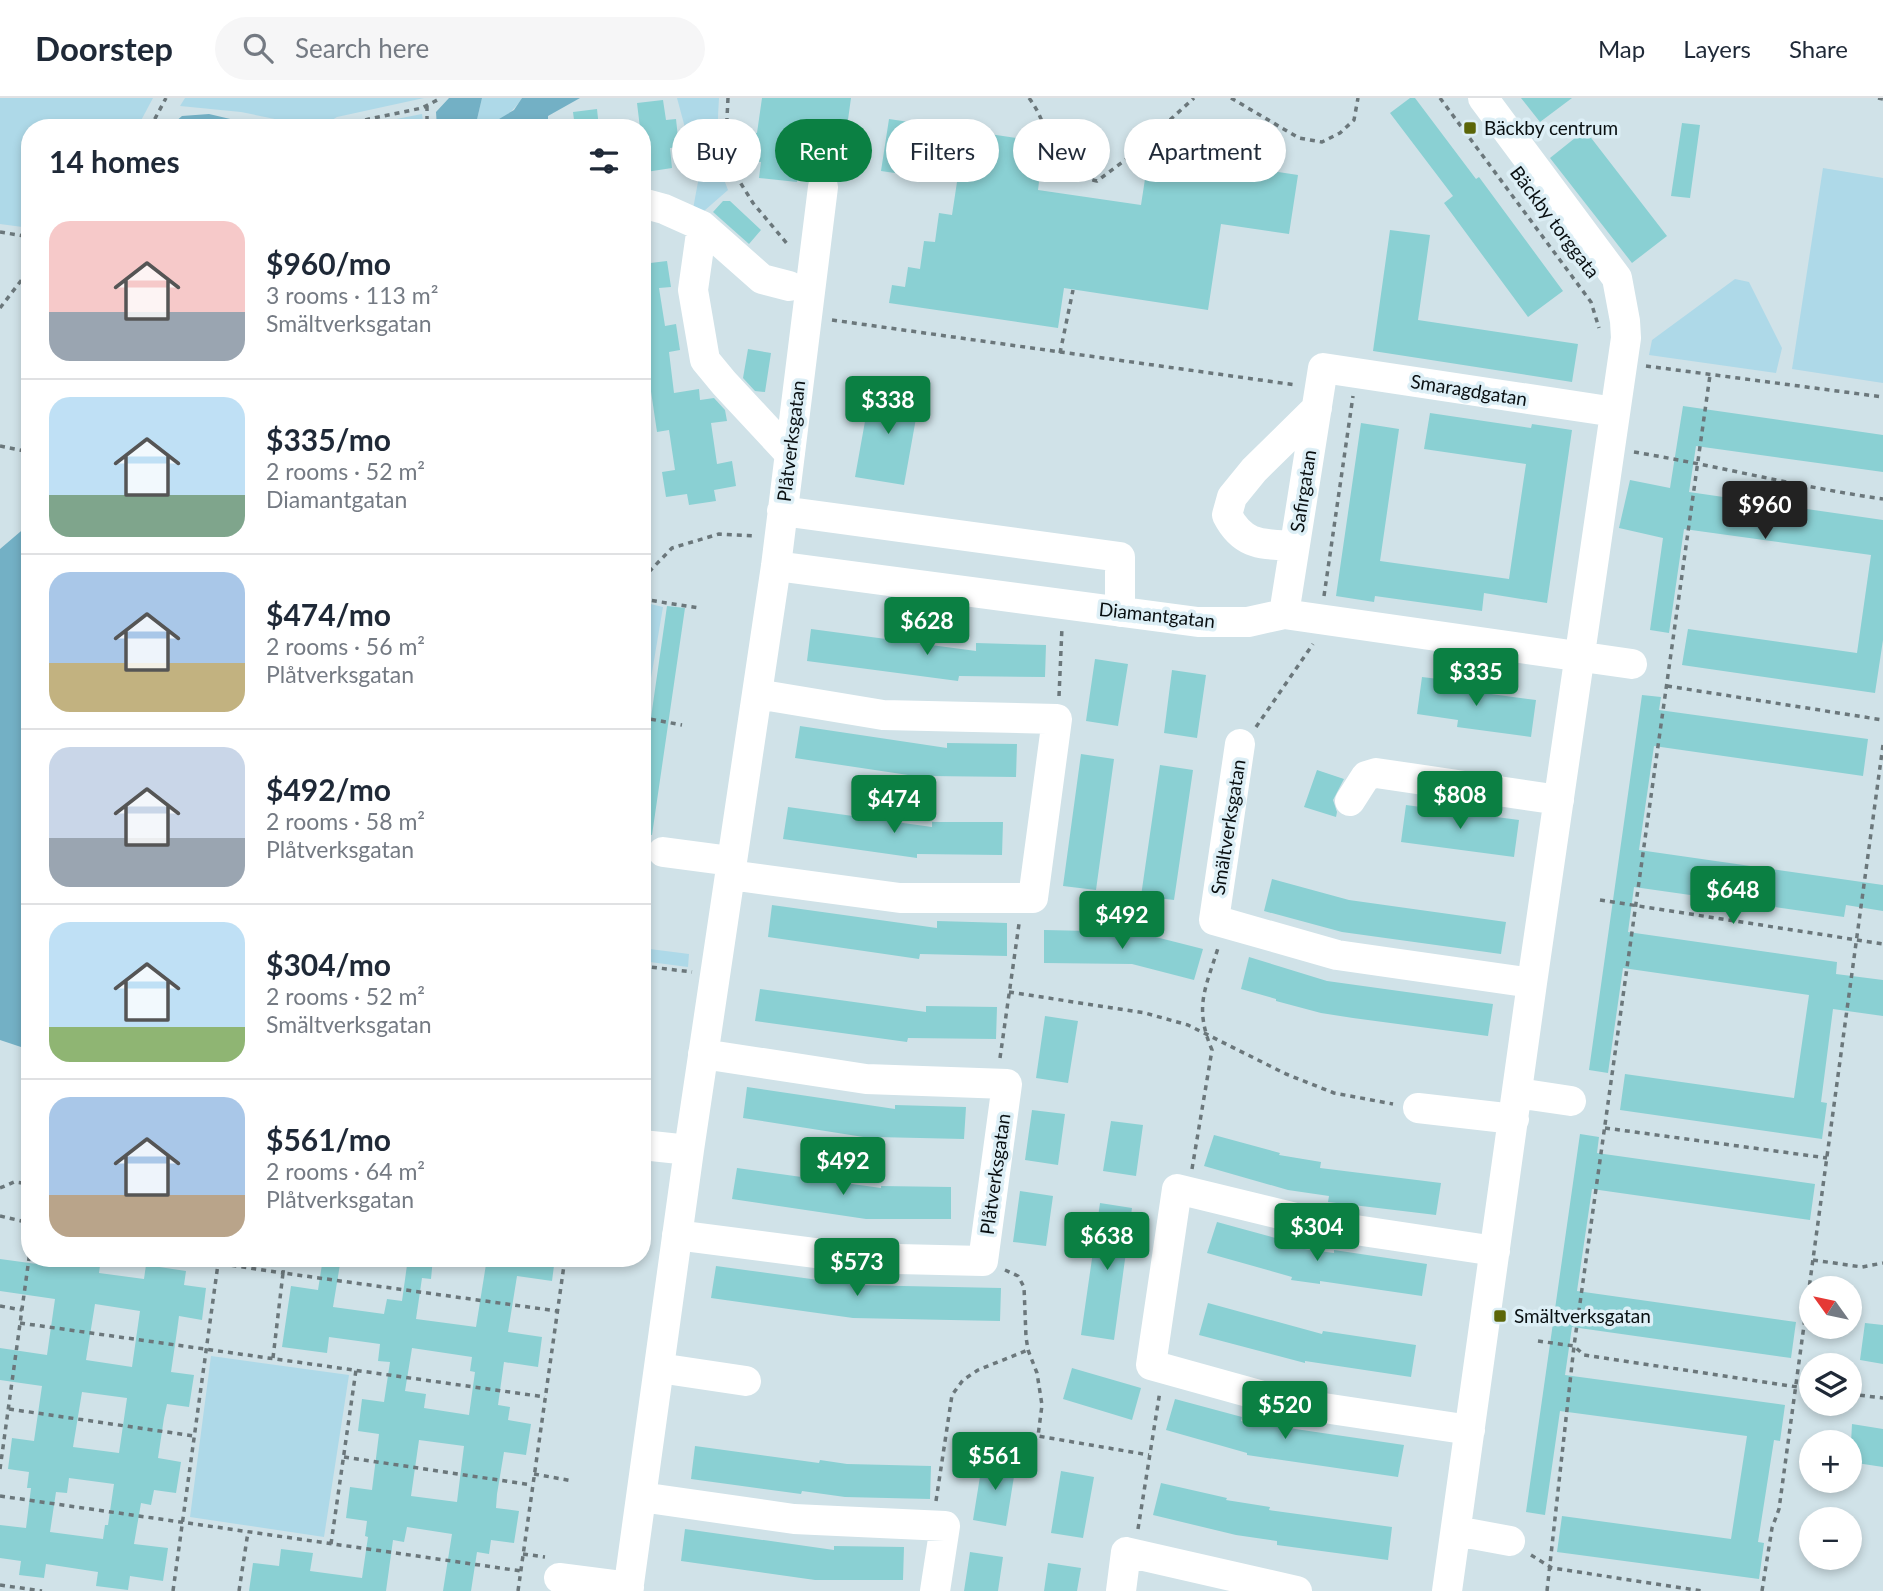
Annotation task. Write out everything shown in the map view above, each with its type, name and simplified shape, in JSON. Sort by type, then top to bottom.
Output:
[{"type":"street","name":"Bäckby torggata","points":[[1462,98],[1624,312]]},
{"type":"street","name":"Bäckby torggata","points":[[1483,98],[1617,278],[1626,338],[1622,362]]},
{"type":"street","name":"Plåtverksgatan","points":[[628,1589],[689,1150],[777,554],[823,187]]},
{"type":"street","points":[[651,205],[702,226],[762,279],[789,286]]},
{"type":"street","points":[[702,226],[693,290],[705,360],[790,454]]},
{"type":"street","points":[[1447,1591],[1622,362]]},
{"type":"street","name":"Smaragdgatan","points":[[1324,368],[1615,412]]},
{"type":"street","name":"Safirgatan","points":[[1284,614],[1324,368]]},
{"type":"street","points":[[1294,546],[1252,542],[1235,530],[1227,515],[1232,497],[1317,408]]},
{"type":"street","points":[[782,511],[1121,557],[1120,612]]},
{"type":"street","name":"Diamantgatan","points":[[777,554],[1120,612],[1198,622],[1248,622],[1284,614],[1632,664]]},
{"type":"street","points":[[663,852],[731,868],[900,898],[1033,898],[1057,719],[883,715],[757,694]]},
{"type":"street","name":"Smältverksgatan","points":[[1240,744],[1214,920],[1337,955],[1532,983]]},
{"type":"street","points":[[1350,801],[1366,776],[1376,773],[1559,800]]},
{"type":"street","name":"Plåtverksgatan","points":[[677,1235],[854,1258],[983,1261],[1007,1084],[866,1079],[704,1055]]},
{"type":"street","points":[[1418,1108],[1515,1106],[1572,1101]]},
{"type":"street","points":[[651,1146],[689,1150]]},
{"type":"street","points":[[1470,1430],[1284,1402],[1151,1365],[1177,1189],[1329,1226],[1495,1251]]},
{"type":"street","points":[[659,1368],[746,1381]]},
{"type":"street","points":[[641,1497],[801,1519],[945,1526],[935,1591]]},
{"type":"street","points":[[1455,1531],[1510,1541]]},
{"type":"street","points":[[1121,1591],[1126,1552],[1297,1591]]},
{"type":"street","points":[[554,1567],[628,1589]]},
{"type":"path","points":[[155,119],[166,98]]},
{"type":"path","points":[[367,119],[427,106],[441,98]]},
{"type":"path","points":[[728,98],[725,158],[753,203],[789,245],[789,286]]},
{"type":"path","points":[[1029,98],[1040,117],[1052,157],[1074,175],[1097,181],[1128,158],[1194,98]]},
{"type":"path","points":[[1231,98],[1298,138],[1322,142],[1340,133],[1354,120],[1358,98]]},
{"type":"path","points":[[1440,98],[1591,302],[1600,330]]},
{"type":"path","points":[[427,106],[427,119]]},
{"type":"path","points":[[0,232],[21,236]]},
{"type":"path","points":[[0,308],[21,281]]},
{"type":"path","points":[[1060,354],[1073,290]]},
{"type":"path","points":[[807,317],[1288,384]]},
{"type":"path","points":[[1622,362],[1883,397]]},
{"type":"path","points":[[1548,1591],[1574,1346],[1710,375]]},
{"type":"path","points":[[0,446],[21,450]]},
{"type":"path","points":[[1610,448],[1815,489],[1883,499]]},
{"type":"path","points":[[651,570],[672,548],[719,534],[755,536],[777,554]]},
{"type":"path","points":[[651,600],[699,608]]},
{"type":"path","points":[[1057,719],[1063,604]]},
{"type":"path","points":[[1667,687],[1883,720]]},
{"type":"path","points":[[651,719],[682,725]]},
{"type":"path","points":[[1762,1591],[1772,1528],[1779,1509],[1883,748]]},
{"type":"path","points":[[996,1084],[1023,898]]},
{"type":"path","points":[[1600,900],[1883,943]]},
{"type":"path","points":[[1190,1192],[1212,1050],[1205,1033],[1201,1003],[1224,923]]},
{"type":"path","points":[[651,967],[715,973]]},
{"type":"path","points":[[1009,992],[1145,1013],[1188,1025],[1286,1074],[1334,1093],[1418,1108]]},
{"type":"path","points":[[1605,1128],[1826,1158]]},
{"type":"path","points":[[0,1188],[14,1182],[21,1183]]},
{"type":"path","points":[[0,1216],[21,1221]]},
{"type":"path","points":[[1813,1260],[1862,1267],[1883,1263]]},
{"type":"path","points":[[983,1261],[1018,1276],[1024,1287],[1028,1350],[1037,1373],[1042,1405],[1038,1436],[1149,1455]]},
{"type":"path","points":[[0,1469],[28,1267]]},
{"type":"path","points":[[173,1591],[218,1267]]},
{"type":"path","points":[[240,1267],[557,1311]]},
{"type":"path","points":[[273,1358],[284,1267]]},
{"type":"path","points":[[518,1591],[564,1267]]},
{"type":"path","points":[[0,1306],[22,1310]]},
{"type":"path","points":[[20,1322],[545,1397]]},
{"type":"path","points":[[1538,1341],[1574,1346],[1584,1354],[1799,1388]]},
{"type":"path","points":[[934,1525],[936,1488],[952,1395],[963,1380],[978,1370],[1028,1350]]},
{"type":"path","points":[[1135,1554],[1164,1368]]},
{"type":"path","points":[[331,1544],[356,1370]]},
{"type":"path","points":[[1862,1395],[1883,1398]]},
{"type":"path","points":[[8,1409],[194,1436]]},
{"type":"path","points":[[344,1457],[533,1485]]},
{"type":"path","points":[[534,1474],[573,1481]]},
{"type":"path","points":[[0,1496],[521,1571]]},
{"type":"path","points":[[239,1591],[248,1532]]},
{"type":"path","points":[[1510,1541],[1552,1568],[1702,1591]]},
{"type":"path","points":[[523,1554],[554,1567]]},
{"type":"path","points":[[0,1585],[42,1591]]},
{"type":"shaded area","points":[[0,98],[153,98],[142,119],[21,119],[21,227],[0,224]]},
{"type":"shaded area","points":[[185,98],[424,98],[334,119],[275,119],[241,112],[180,106]]},
{"type":"shaded area","points":[[449,98],[482,98],[477,119],[436,119],[436,112]]},
{"type":"shaded area","points":[[482,98],[522,98],[502,119],[477,119]]},
{"type":"shaded area","points":[[522,98],[580,98],[548,116],[548,119],[499,119],[514,110]]},
{"type":"shaded area","points":[[677,98],[719,98],[718,119],[683,119]]},
{"type":"shaded area","points":[[209,114],[230,119],[178,119],[182,116]]},
{"type":"shaded area","points":[[422,114],[423,119],[396,119]]},
{"type":"shaded area","points":[[1823,168],[1883,178],[1883,383],[1792,369]]},
{"type":"shaded area","points":[[698,182],[725,182],[728,190],[704,211],[693,209]]},
{"type":"shaded area","points":[[1735,279],[1749,282],[1782,348],[1776,373],[1649,355],[1652,340]]},
{"type":"shaded area","points":[[21,531],[21,1047],[0,1040],[0,549]]},
{"type":"shaded area","points":[[651,604],[663,607],[651,678]]},
{"type":"shaded area","points":[[651,949],[689,954],[688,967],[651,962]]},
{"type":"shaded area","points":[[211,1356],[349,1375],[324,1537],[190,1517]]},
{"type":"building","points":[[762,98],[851,98],[848,119],[775,119],[775,180],[761,178],[759,119]]},
{"type":"building","points":[[1410,98],[1415,98],[1476,179],[1479,177],[1563,291],[1528,317],[1444,203],[1453,196],[1390,113]]},
{"type":"building","points":[[1521,98],[1572,98],[1540,122]]},
{"type":"building","points":[[663,100],[666,120],[672,119],[672,168],[651,171],[651,119],[639,119],[637,103]]},
{"type":"building","points":[[597,109],[598,119],[574,119],[573,112]]},
{"type":"building","points":[[1682,123],[1700,125],[1690,198],[1671,196]]},
{"type":"building","points":[[1585,130],[1667,236],[1632,263],[1550,158]]},
{"type":"building","points":[[999,135],[1013,137],[1013,182],[1039,182],[1038,190],[1141,205],[1145,182],[1286,182],[1286,173],[1298,175],[1289,234],[1221,224],[1208,310],[1064,288],[1058,328],[889,303],[892,285],[905,287],[908,267],[920,269],[924,241],[935,242],[939,213],[952,215],[957,182],[999,182]]},
{"type":"building","points":[[886,138],[886,172],[881,171]]},
{"type":"building","points":[[723,201],[730,201],[761,230],[749,244],[713,212]]},
{"type":"building","points":[[1390,230],[1430,235],[1418,320],[1578,344],[1572,382],[1373,351]]},
{"type":"building","points":[[667,261],[671,287],[659,288],[665,326],[676,324],[680,350],[669,352],[674,393],[699,389],[700,400],[714,398],[725,410],[727,421],[711,423],[717,464],[732,461],[736,486],[714,490],[716,501],[689,505],[687,494],[666,497],[662,472],[675,470],[669,430],[657,432],[651,392],[651,263]]},
{"type":"building","points":[[748,349],[771,353],[765,392],[755,391],[743,378]]},
{"type":"building","points":[[871,388],[920,396],[904,485],[855,477]]},
{"type":"building","points":[[1683,406],[1883,435],[1883,472],[1696,446],[1689,492],[1883,520],[1883,640],[1875,693],[1682,665],[1688,629],[1857,653],[1871,555],[1684,529],[1669,633],[1650,630],[1663,538],[1619,528],[1630,480],[1670,488]]},
{"type":"building","points":[[1430,413],[1531,428],[1532,424],[1572,430],[1547,603],[1484,593],[1482,611],[1375,596],[1374,602],[1336,596],[1361,423],[1399,429],[1380,561],[1509,579],[1526,464],[1424,449]]},
{"type":"building","points":[[667,606],[685,608],[652,835],[651,835],[651,717]]},
{"type":"building","points":[[811,629],[976,651],[976,643],[1046,645],[1045,677],[959,676],[958,681],[807,661]]},
{"type":"building","points":[[1095,659],[1128,664],[1118,726],[1086,721]]},
{"type":"building","points":[[1172,670],[1206,675],[1197,738],[1164,733]]},
{"type":"building","points":[[1422,677],[1455,681],[1454,689],[1536,700],[1531,737],[1457,727],[1458,720],[1417,714]]},
{"type":"building","points":[[1642,695],[1661,697],[1659,710],[1868,739],[1863,776],[1654,746],[1639,850],[1883,885],[1883,911],[1846,905],[1844,917],[1634,887],[1628,932],[1837,962],[1836,974],[1883,980],[1883,1016],[1833,1009],[1821,1102],[1827,1103],[1822,1139],[1620,1110],[1625,1074],[1794,1098],[1809,995],[1623,968],[1608,1073],[1589,1070]]},
{"type":"building","points":[[800,726],[947,748],[947,743],[1017,744],[1016,777],[928,778],[795,758]]},
{"type":"building","points":[[1081,754],[1114,759],[1096,890],[1063,886]]},
{"type":"building","points":[[1160,765],[1193,770],[1174,900],[1141,896]]},
{"type":"building","points":[[1317,770],[1344,779],[1333,800],[1336,817],[1304,807]]},
{"type":"building","points":[[1406,805],[1519,820],[1514,857],[1401,842]]},
{"type":"building","points":[[788,807],[932,827],[932,822],[1003,822],[1002,855],[917,854],[917,858],[783,839]]},
{"type":"building","points":[[1272,879],[1349,900],[1506,922],[1501,954],[1342,932],[1264,911]]},
{"type":"building","points":[[772,905],[937,928],[937,921],[1007,923],[1007,956],[920,954],[919,959],[768,937]]},
{"type":"building","points":[[1044,930],[1136,932],[1203,949],[1194,980],[1132,964],[1044,963]]},
{"type":"building","points":[[1249,957],[1327,981],[1493,1004],[1488,1036],[1321,1013],[1276,1001],[1241,989]]},
{"type":"building","points":[[760,989],[926,1012],[926,1006],[997,1007],[996,1039],[908,1038],[907,1042],[755,1021]]},
{"type":"building","points":[[1045,1016],[1078,1021],[1068,1083],[1036,1078]]},
{"type":"building","points":[[747,1087],[895,1109],[895,1105],[966,1107],[964,1139],[876,1139],[743,1118]]},
{"type":"building","points":[[1032,1110],[1065,1114],[1058,1165],[1025,1160]]},
{"type":"building","points":[[1111,1121],[1143,1125],[1136,1176],[1103,1171]]},
{"type":"building","points":[[1580,1134],[1599,1137],[1597,1153],[1815,1184],[1810,1220],[1592,1189],[1577,1291],[1796,1322],[1791,1358],[1572,1327],[1565,1375],[1785,1405],[1780,1441],[1774,1440],[1758,1542],[1764,1543],[1759,1579],[1557,1552],[1562,1516],[1731,1539],[1747,1436],[1560,1411],[1545,1515],[1526,1512]]},
{"type":"building","points":[[1214,1135],[1280,1153],[1279,1155],[1321,1162],[1320,1168],[1441,1183],[1436,1215],[1328,1202],[1329,1196],[1288,1190],[1204,1166]]},
{"type":"building","points":[[737,1168],[881,1188],[951,1187],[951,1219],[866,1219],[732,1199]]},
{"type":"building","points":[[1020,1191],[1053,1196],[1046,1246],[1013,1242]]},
{"type":"building","points":[[1100,1203],[1132,1208],[1114,1340],[1081,1335]]},
{"type":"building","points":[[1217,1222],[1283,1240],[1282,1246],[1334,1253],[1334,1250],[1427,1264],[1422,1296],[1320,1281],[1320,1284],[1291,1280],[1292,1277],[1207,1253]]},
{"type":"building","points":[[0,1259],[21,1262],[21,1267],[100,1267],[99,1273],[144,1279],[146,1267],[159,1267],[186,1271],[184,1285],[206,1288],[202,1320],[179,1316],[171,1372],[194,1375],[189,1407],[167,1404],[158,1458],[181,1462],[176,1493],[154,1490],[151,1505],[141,1503],[134,1544],[168,1548],[163,1581],[130,1576],[128,1590],[96,1586],[98,1572],[46,1564],[44,1578],[19,1575],[21,1561],[0,1558],[0,1525],[26,1528],[31,1488],[27,1488],[29,1472],[8,1469],[12,1438],[34,1441],[42,1386],[0,1380],[0,1348],[47,1355],[55,1299],[0,1291]],"holes":[[[95,1304],[140,1311],[132,1367],[86,1360]],[[82,1392],[127,1398],[119,1453],[73,1447]],[[69,1478],[114,1484],[108,1525],[105,1525],[103,1539],[50,1532],[56,1492],[67,1493]]]},
{"type":"building","points":[[716,1266],[855,1285],[1001,1288],[1000,1321],[853,1318],[711,1298]]},
{"type":"building","points":[[322,1267],[340,1267],[333,1307],[384,1314],[387,1299],[402,1301],[407,1267],[432,1267],[431,1279],[422,1278],[416,1319],[476,1327],[486,1267],[554,1267],[552,1281],[517,1276],[508,1332],[542,1337],[538,1367],[504,1362],[498,1405],[510,1407],[508,1420],[531,1424],[526,1455],[504,1452],[497,1494],[496,1508],[519,1511],[514,1543],[491,1540],[489,1554],[477,1552],[471,1591],[443,1591],[452,1534],[407,1527],[404,1542],[393,1540],[386,1591],[249,1591],[253,1563],[279,1566],[281,1549],[313,1553],[310,1571],[362,1578],[368,1537],[365,1536],[367,1521],[346,1518],[350,1487],[372,1490],[379,1434],[358,1431],[362,1399],[384,1402],[390,1362],[378,1361],[380,1344],[329,1337],[327,1353],[282,1347],[291,1286],[318,1290]],"holes":[[[412,1348],[472,1357],[470,1371],[475,1372],[469,1415],[424,1408],[426,1394],[405,1391]],[[419,1440],[464,1446],[457,1502],[411,1496]]]},
{"type":"building","points":[[1208,1303],[1322,1334],[1323,1331],[1416,1345],[1411,1377],[1305,1363],[1199,1335]]},
{"type":"building","points":[[1865,1323],[1883,1325],[1883,1364],[1862,1360]]},
{"type":"building","points":[[1072,1368],[1141,1388],[1132,1420],[1063,1399]]},
{"type":"building","points":[[1175,1399],[1242,1417],[1241,1421],[1404,1445],[1398,1477],[1247,1455],[1166,1430]]},
{"type":"building","points":[[1852,1424],[1883,1429],[1883,1467],[1862,1464],[1862,1430],[1852,1430]]},
{"type":"building","points":[[695,1446],[819,1463],[820,1460],[847,1464],[931,1466],[930,1499],[845,1497],[802,1491],[801,1494],[691,1479]]},
{"type":"building","points":[[983,1458],[1016,1464],[1006,1526],[973,1520]]},
{"type":"building","points":[[1061,1471],[1094,1477],[1083,1538],[1051,1533]]},
{"type":"building","points":[[1161,1483],[1227,1498],[1226,1500],[1270,1507],[1269,1510],[1392,1527],[1388,1560],[1277,1545],[1277,1541],[1236,1535],[1153,1515]]},
{"type":"building","points":[[685,1529],[834,1550],[834,1546],[904,1547],[903,1580],[815,1580],[681,1561]]},
{"type":"building","points":[[970,1552],[1003,1557],[998,1591],[964,1591]]},
{"type":"building","points":[[1048,1563],[1081,1568],[1077,1591],[1044,1591]]},
{"type":"place","name":"Bäckby centrum","points":[[1470,128]]},
{"type":"place","name":"Smältverksgatan","points":[[1500,1316]]}]
